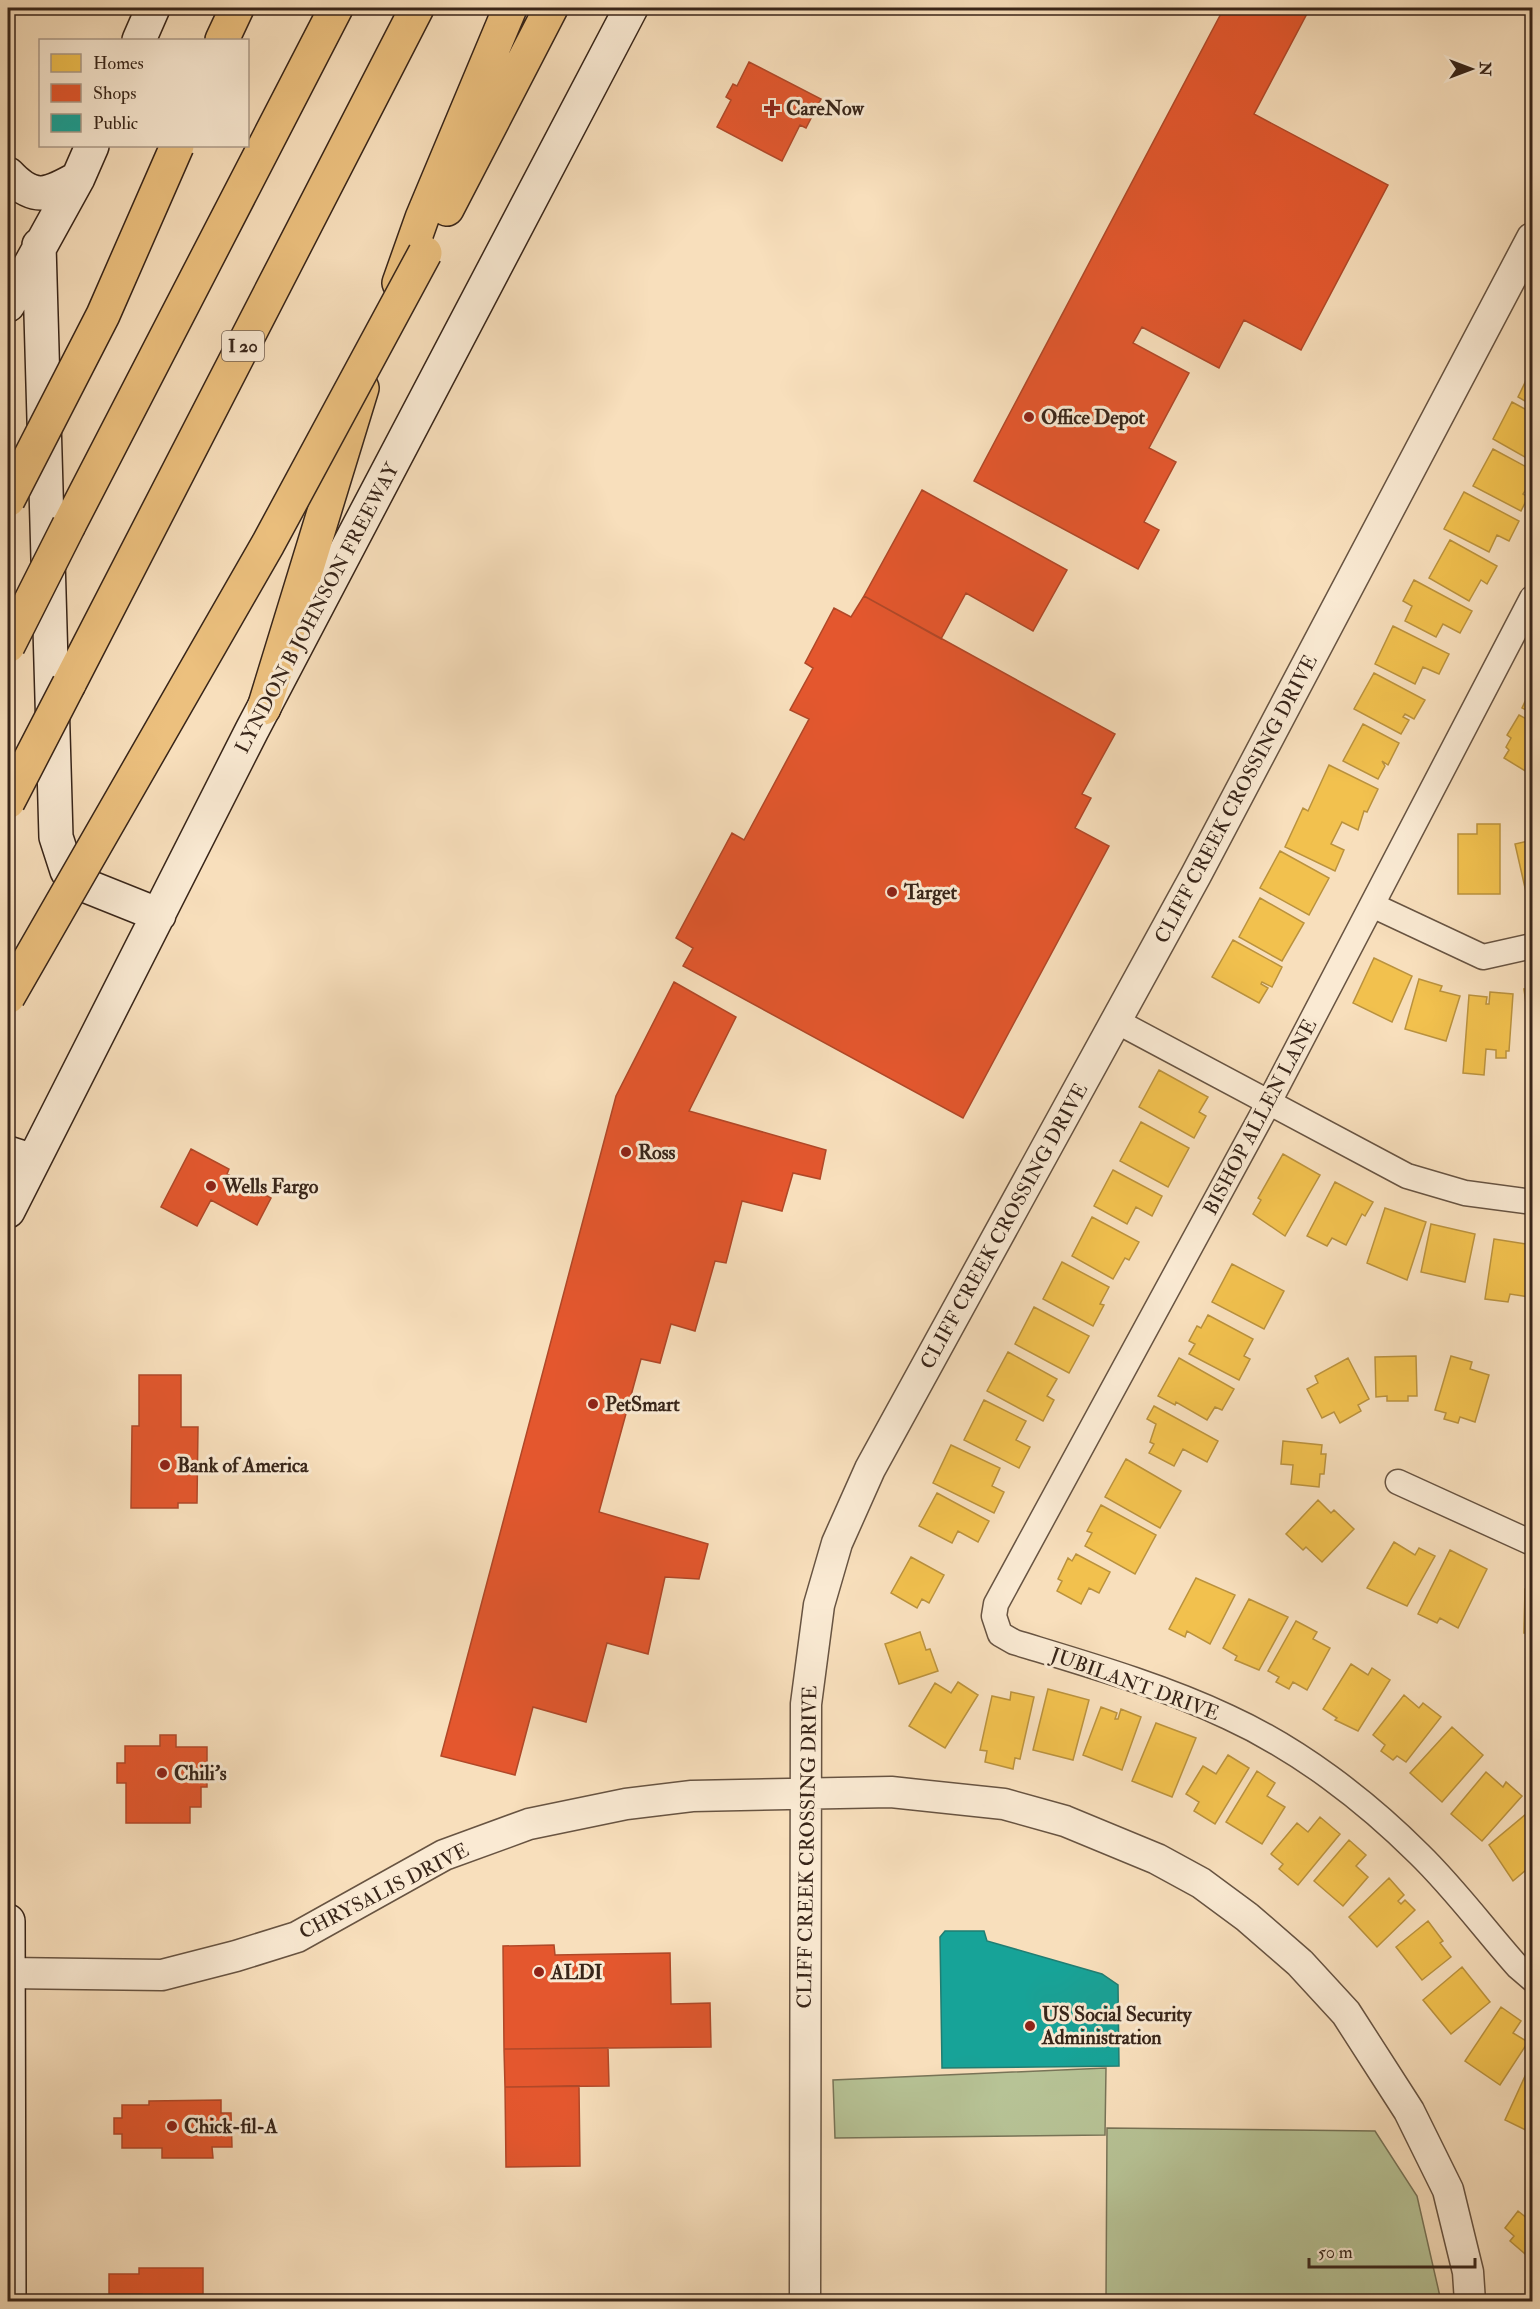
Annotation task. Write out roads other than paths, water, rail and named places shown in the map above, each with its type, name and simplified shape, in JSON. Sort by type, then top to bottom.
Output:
[{"type":"highway","points":[[222,39],[237,8]]},
{"type":"highway","points":[[8,646],[336,8]]},
{"type":"highway","name":"I 20","points":[[8,802],[417,8]]},
{"type":"highway","points":[[264,708],[349,425],[422,218],[510,8]]},
{"type":"highway","points":[[8,997],[268,544],[425,253],[551,8]]},
{"type":"highway","points":[[8,500],[103,315],[177,147]]},
{"type":"main road","points":[[139,39],[153,8]]},
{"type":"main road","name":"LYNDON B JOHNSON FREEWAY","points":[[8,1211],[20,1157],[159,915],[264,708],[631,8]]},
{"type":"main road","points":[[8,305],[39,244],[78,178],[92,147]]},
{"type":"main road","points":[[8,174],[19,186],[35,194],[51,194],[78,178]]},
{"type":"main road","points":[[39,244],[56,837],[67,871],[81,882],[159,915]]},
{"type":"main road","points":[[8,1922],[9,2301]]},
{"type":"street","name":"CLIFF CREEK CROSSING DRIVE","points":[[805,2301],[804,1793],[807,1693],[819,1605],[837,1543],[870,1469],[1272,734],[1533,238]]},
{"type":"street","name":"BISHOP ALLEN LANE","points":[[1000,1634],[994,1616],[996,1604],[1268,1104],[1533,598]]},
{"type":"street","points":[[1372,905],[1483,957],[1533,946]]},
{"type":"street","points":[[1116,1021],[1407,1176],[1465,1193],[1533,1202]]},
{"type":"street","points":[[1398,1482],[1533,1543]]},
{"type":"street","name":"JUBILANT DRIVE","points":[[1000,1634],[1014,1642],[1154,1686],[1229,1717],[1290,1751],[1358,1799],[1420,1854],[1518,1967],[1533,1979]]},
{"type":"street","name":"CHRYSALIS DRIVE","points":[[8,1973],[162,1975],[297,1936],[444,1855],[529,1824],[626,1804],[692,1796],[891,1792],[1004,1804],[1065,1821],[1157,1859],[1201,1883],[1247,1917],[1300,1963],[1346,2013],[1409,2111],[1448,2190],[1468,2272],[1470,2301]]},
{"type":"place","name":"CareNow","points":[[772,108]]},
{"type":"place","name":"Office Depot","points":[[1029,417]]},
{"type":"place","name":"Target","points":[[892,892]]},
{"type":"place","name":"Ross","points":[[626,1152]]},
{"type":"place","name":"Wells Fargo","points":[[211,1186]]},
{"type":"place","name":"PetSmart","points":[[593,1404]]},
{"type":"place","name":"Bank of America","points":[[165,1465]]},
{"type":"place","name":"Chili's","points":[[162,1773]]},
{"type":"place","name":"ALDI","points":[[539,1972]]},
{"type":"place","name":"US Social Security Administration","points":[[1030,2026]]},
{"type":"place","name":"Chick-fil-A","points":[[172,2126]]}]
